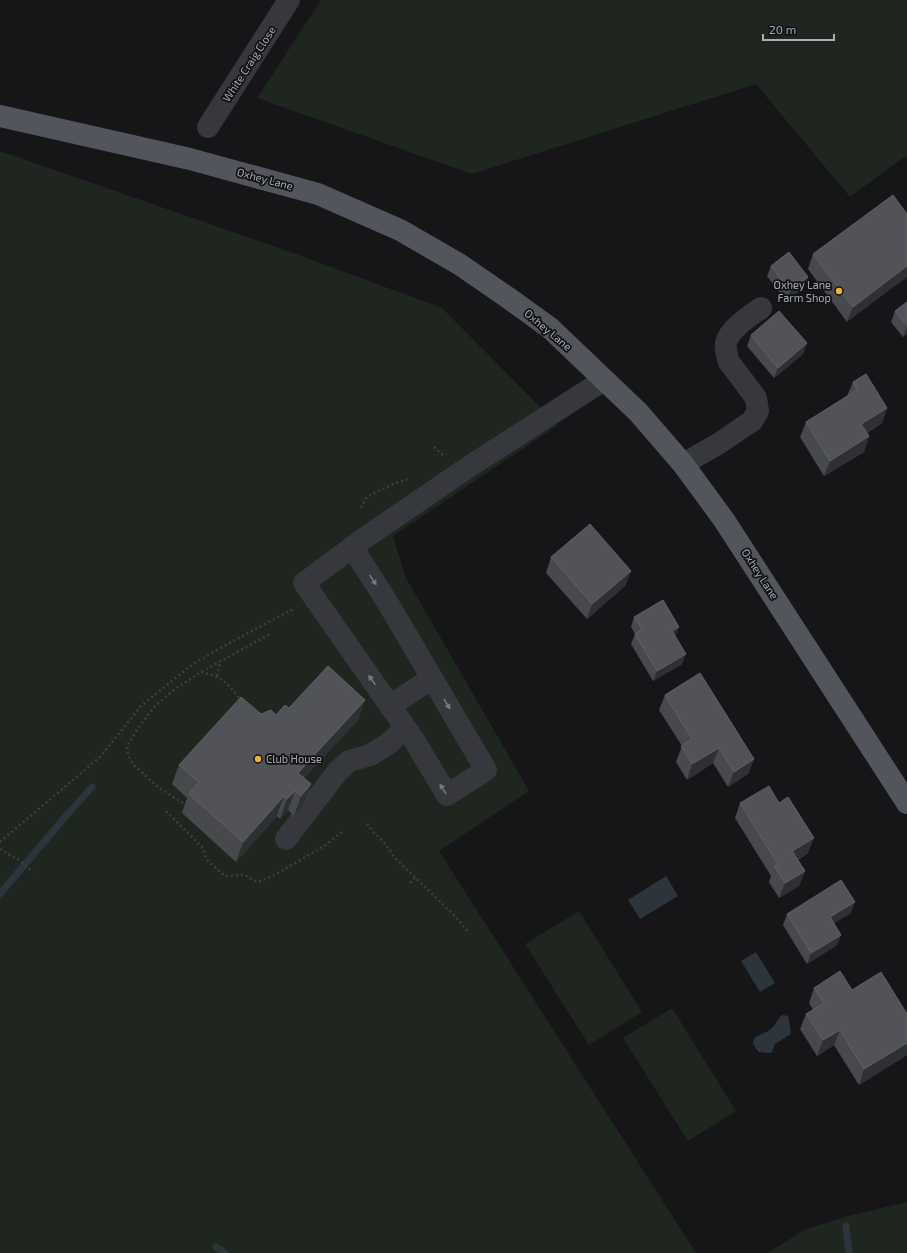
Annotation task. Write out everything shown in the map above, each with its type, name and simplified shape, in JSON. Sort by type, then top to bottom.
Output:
[{"type":"main road","name":"Oxhey Lane","points":[[0,116],[190,159],[318,194],[400,230],[459,264],[550,328],[638,412],[683,464],[724,520],[907,803]]},
{"type":"street","name":"White Craig Close","points":[[208,127],[289,0]]},
{"type":"street","points":[[683,464],[718,444],[752,421],[758,411],[756,398],[729,362],[726,355],[726,342],[737,326],[761,308]]},
{"type":"street","points":[[352,547],[386,600],[486,770],[447,795],[405,728],[304,582],[352,547],[470,466],[604,380]]},
{"type":"street","points":[[390,706],[432,678]]},
{"type":"street","points":[[286,839],[338,772],[349,761],[370,755],[388,744],[405,728]]},
{"type":"path","points":[[0,842],[100,757],[141,706],[193,664],[304,603],[304,582]]},
{"type":"path","points":[[183,803],[158,787],[133,764],[128,755],[127,746],[138,728],[155,706],[175,689],[201,672],[270,634]]},
{"type":"path","points":[[217,676],[220,662]]},
{"type":"path","points":[[201,672],[217,676],[224,681],[243,702]]},
{"type":"path","points":[[166,811],[203,848],[207,860],[225,876],[245,875],[258,882],[271,877],[326,845],[343,831]]},
{"type":"path","points":[[367,824],[383,841],[396,859],[455,916],[468,934]]},
{"type":"path","points":[[0,849],[19,860],[33,872]]},
{"type":"path","points":[[410,883],[415,878]]},
{"type":"shaded area","points":[[321,0],[907,0],[907,158],[905,156],[850,197],[756,84],[472,174],[257,98]]},
{"type":"shaded area","points":[[0,151],[296,254],[442,308],[558,425],[393,536],[405,576],[529,791],[439,851],[696,1253],[0,1253]]},
{"type":"shaded area","points":[[666,876],[678,896],[640,919],[628,900]]},
{"type":"shaded area","points":[[579,911],[642,1012],[589,1045],[525,944]]},
{"type":"shaded area","points":[[756,952],[775,983],[760,992],[741,961]]},
{"type":"shaded area","points":[[672,1008],[736,1111],[688,1141],[623,1038]]},
{"type":"shaded area","points":[[783,1015],[788,1016],[791,1034],[775,1044],[772,1052],[759,1052],[753,1043],[754,1040],[756,1037],[771,1029]]},
{"type":"shaded area","points":[[907,1202],[907,1253],[768,1253],[804,1230],[844,1217]]},
{"type":"building","points":[[893,195],[907,214],[907,266],[853,307],[813,254]]},
{"type":"building","points":[[789,252],[808,277],[790,291],[771,266]]},
{"type":"building","points":[[907,302],[907,326],[895,311]]},
{"type":"building","points":[[779,311],[807,343],[778,368],[751,335]]},
{"type":"building","points":[[866,374],[887,408],[861,424],[869,436],[830,461],[806,422],[857,390],[853,382]]},
{"type":"building","points":[[590,524],[631,571],[592,604],[551,557]]},
{"type":"building","points":[[663,600],[679,627],[672,631],[686,654],[657,671],[635,634],[642,629],[634,617]]},
{"type":"building","name":"Club House","points":[[328,666],[365,700],[298,773],[311,784],[301,796],[295,791],[287,799],[284,796],[243,842],[189,794],[199,782],[179,765],[241,697],[261,714],[271,710],[276,715],[285,705],[289,708]]},
{"type":"building","points":[[700,673],[754,759],[734,772],[719,748],[692,764],[681,746],[692,739],[665,695]]},
{"type":"building","points":[[769,786],[779,803],[788,797],[814,838],[792,851],[805,871],[785,883],[774,866],[778,864],[740,803]]},
{"type":"building","points":[[841,880],[855,902],[830,917],[841,935],[811,953],[787,914]]},
{"type":"building","points":[[840,971],[852,990],[881,972],[907,1014],[907,1043],[864,1069],[840,1030],[823,1040],[806,1014],[824,1003],[814,988]]},
{"type":"waterway","points":[[0,894],[92,787]]},
{"type":"waterway","points":[[846,1226],[849,1253]]},
{"type":"waterway","points":[[216,1247],[225,1253]]},
{"type":"place","name":"Oxhey Lane Farm Shop","points":[[839,291]]},
{"type":"place","name":"Club House","points":[[258,759]]}]
